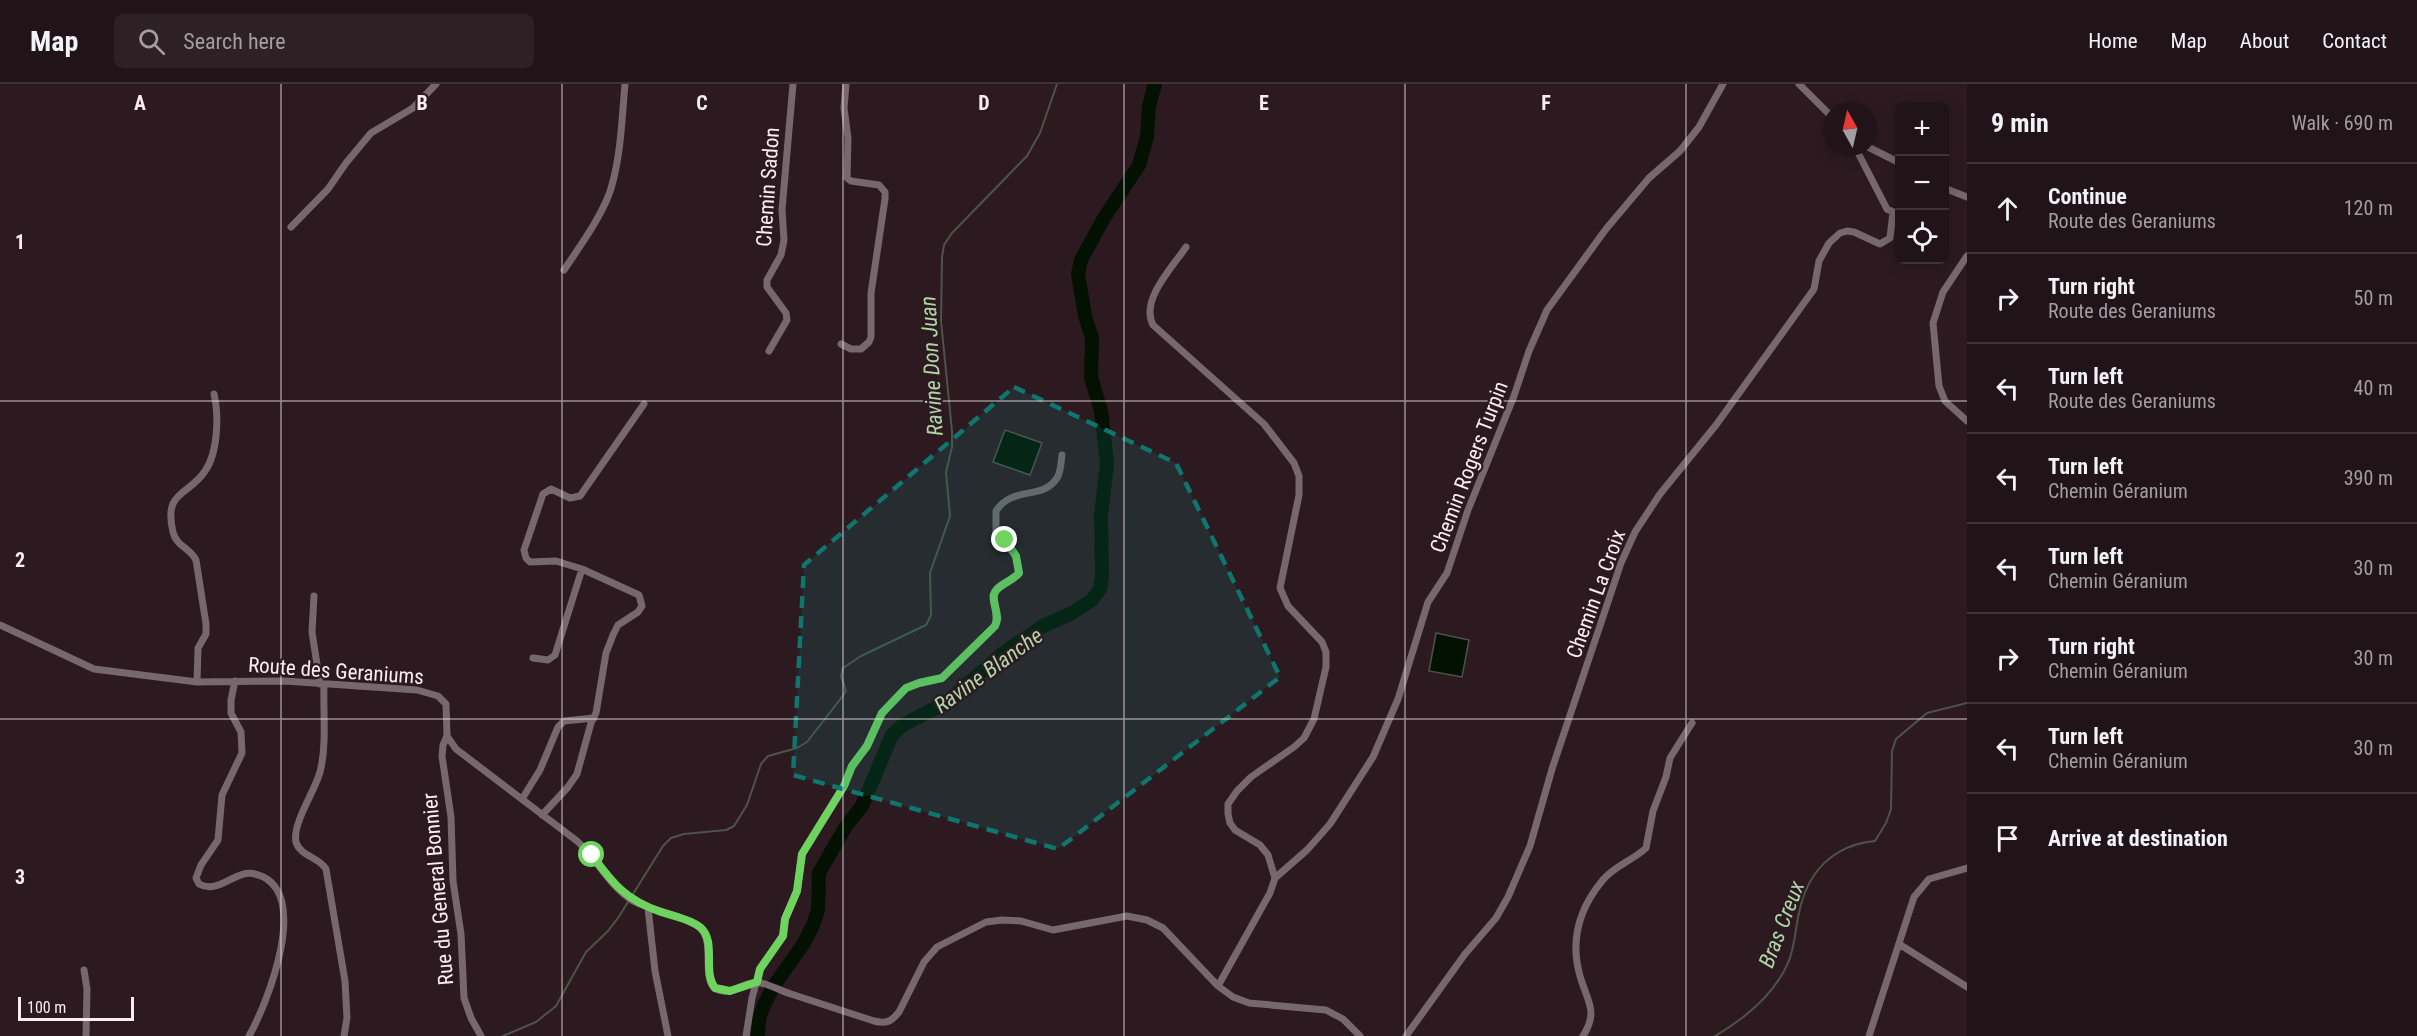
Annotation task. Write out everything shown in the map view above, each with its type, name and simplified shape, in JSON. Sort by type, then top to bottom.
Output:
[{"type":"street","points":[[291,227],[328,189],[371,133],[413,108],[436,84]]},
{"type":"street","points":[[564,270],[591,230],[612,187],[625,84]]},
{"type":"street","name":"Chemin Sadon","points":[[770,351],[787,320],[786,313],[767,287],[767,280],[781,255],[784,240],[782,210],[793,84]]},
{"type":"street","points":[[841,344],[850,349],[861,349],[871,337],[870,300],[885,199],[885,192],[879,185],[851,181],[847,178],[848,138],[844,108],[846,84]]},
{"type":"street","name":"Chemin Rogers Turpin","points":[[1275,878],[1307,850],[1330,824],[1373,757],[1398,699],[1428,602],[1447,573],[1468,510],[1547,310],[1606,229],[1648,178],[1680,151],[1700,127],[1723,84]]},
{"type":"street","points":[[1799,84],[1823,108]]},
{"type":"street","points":[[1877,152],[1895,161]]},
{"type":"street","name":"Chemin La Croix","points":[[1860,156],[1887,209],[1895,210]]},
{"type":"street","points":[[1949,190],[1967,197]]},
{"type":"street","name":"Chemin La Croix","points":[[1406,1036],[1464,954],[1496,918],[1508,897],[1530,846],[1552,769],[1621,563],[1635,532],[1660,494],[1716,425],[1814,289],[1819,261],[1829,243],[1840,233],[1847,231],[1854,232],[1877,244],[1885,243],[1892,234],[1895,216]]},
{"type":"street","points":[[1186,247],[1150,302],[1149,318],[1264,424],[1294,463],[1299,476],[1299,495],[1280,588],[1284,601],[1322,642],[1326,652],[1326,667],[1310,729],[1294,747],[1251,777],[1228,804],[1230,823],[1241,835],[1260,845],[1268,855],[1275,878],[1270,893],[1218,986]]},
{"type":"street","points":[[1967,256],[1942,292],[1933,323],[1939,386],[1945,401],[1967,421]]},
{"type":"street","points":[[197,682],[198,648],[207,631],[206,624],[195,560],[191,552],[174,537],[171,513],[172,505],[179,494],[200,477],[208,466],[218,421],[214,394]]},
{"type":"street","points":[[542,814],[577,774],[594,718],[606,653],[613,634],[618,626],[638,612],[642,606],[639,595],[582,569],[556,561],[538,564],[530,562],[524,550],[543,494],[550,489],[570,498],[580,496],[644,404]]},
{"type":"street","points":[[746,1036],[752,998],[760,969],[783,936],[785,919],[797,891],[802,854],[844,786],[852,766],[867,746],[882,713],[906,688],[942,678],[995,626],[998,619],[993,595],[996,589],[1012,581],[1019,573],[1016,556],[996,532],[996,511],[1008,498],[1051,485],[1058,476],[1062,455]]},
{"type":"street","points":[[532,658],[548,660],[555,655],[582,569]]},
{"type":"street","points":[[314,596],[312,632],[322,684],[320,772],[299,821],[296,840],[301,849],[319,860],[326,869],[345,981],[344,1036]]},
{"type":"street","name":"Route des Geraniums","points":[[0,625],[94,669],[197,682],[285,681],[417,690],[438,696],[445,701],[447,736]]},
{"type":"street","points":[[235,681],[230,706],[232,718],[241,732],[242,753],[224,787],[220,805],[218,840],[201,865],[196,878],[199,884],[209,888],[253,873],[270,883],[282,899],[283,939],[266,999],[249,1036]]},
{"type":"street","points":[[522,799],[540,770],[558,727],[564,721],[594,718]]},
{"type":"street","points":[[1583,1036],[1590,1025],[1592,1014],[1577,962],[1576,932],[1579,920],[1600,884],[1610,872],[1646,848],[1653,811],[1666,777],[1670,758],[1692,723]]},
{"type":"street","points":[[447,736],[456,749],[592,855],[621,892],[634,902],[693,923],[702,930],[708,949],[710,977],[715,988],[730,991],[757,982],[874,1021],[888,1023],[899,1012],[924,962],[937,947],[986,922],[1021,921],[1053,930],[1127,916],[1147,920],[1163,928],[1218,986],[1233,997],[1250,1003],[1326,1010],[1343,1019],[1360,1036]]},
{"type":"street","name":"Rue du General Bonnier","points":[[447,736],[442,756],[451,817],[453,881],[461,934],[462,980],[466,1008],[481,1036]]},
{"type":"street","points":[[1869,1036],[1914,897],[1929,879],[1967,868]]},
{"type":"street","points":[[648,908],[655,971],[668,1036]]},
{"type":"street","points":[[1899,944],[1967,987]]},
{"type":"street","points":[[84,970],[87,989],[86,1036]]},
{"type":"highlighted area","points":[[1014,387],[1176,463],[1280,677],[1058,849],[793,775],[804,565]]},
{"type":"shaded area","points":[[1005,430],[1042,443],[1030,475],[993,462]]},
{"type":"shaded area","points":[[1436,633],[1469,640],[1462,677],[1429,671]]},
{"type":"waterway","name":"Ravine Don Juan","points":[[503,1036],[536,1022],[556,1006],[586,952],[618,918],[663,846],[671,838],[684,834],[726,830],[734,826],[747,805],[761,764],[768,756],[797,748],[807,742],[842,697],[846,691],[841,676],[843,668],[861,656],[926,625],[931,615],[930,573],[950,516],[946,472],[952,447],[952,431],[941,321],[944,245],[952,233],[1027,156],[1040,133],[1057,84]]},
{"type":"waterway","name":"Ravine Blanche","points":[[758,1036],[759,1019],[764,1005],[813,925],[818,910],[819,873],[846,826],[862,806],[892,735],[903,725],[947,702],[1002,654],[1043,626],[1072,613],[1092,600],[1100,589],[1102,577],[1101,515],[1107,463],[1101,411],[1091,377],[1092,338],[1085,316],[1078,274],[1081,260],[1104,218],[1139,165],[1147,137],[1149,106],[1155,84]]},
{"type":"waterway","name":"Bras Creux","points":[[1715,1036],[1737,1022],[1757,1005],[1782,975],[1792,951],[1803,898],[1815,873],[1824,863],[1847,848],[1875,841],[1886,823],[1891,809],[1892,751],[1896,739],[1927,713],[1967,703]]},
{"type":"route","points":[[592,855],[621,892],[634,902],[693,923],[702,930],[708,949],[710,977],[715,988],[730,991],[757,982],[760,969],[783,936],[785,919],[797,891],[802,854],[844,786],[852,766],[867,746],[882,713],[906,688],[942,678],[949,673],[995,626],[998,619],[993,595],[996,589],[1012,581],[1019,573],[1016,556],[1005,540]]}]
